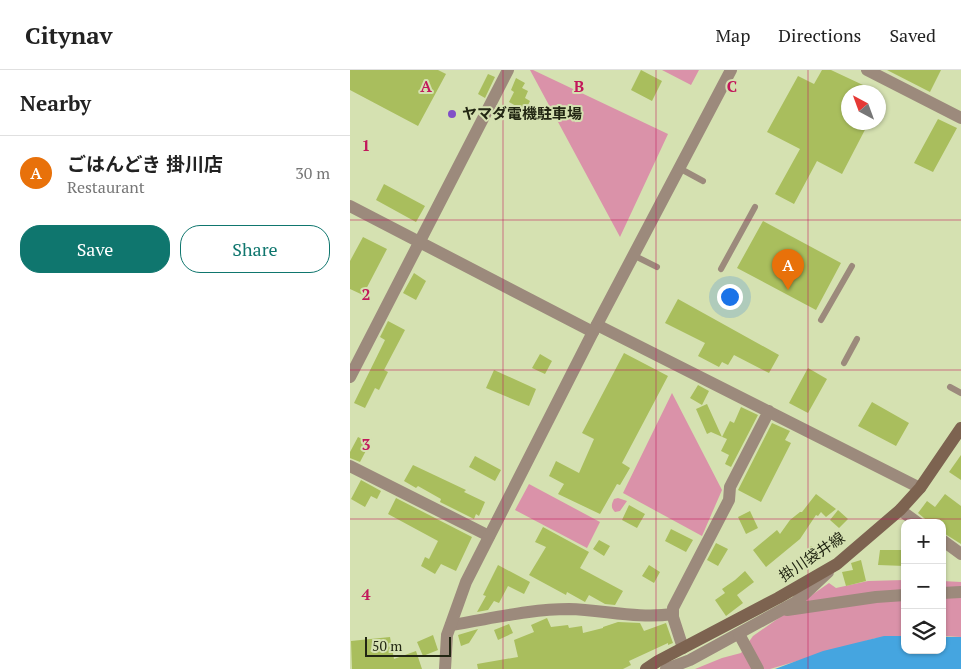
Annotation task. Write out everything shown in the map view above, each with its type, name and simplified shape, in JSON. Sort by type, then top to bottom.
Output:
[{"type":"main road","name":"掛川袋井線","points":[[646,669],[837,564],[900,510],[920,488],[961,428]]},
{"type":"street","points":[[350,376],[508,70]]},
{"type":"street","points":[[445,669],[448,635],[466,582],[595,328],[730,70]]},
{"type":"street","points":[[867,70],[961,118]]},
{"type":"street","points":[[350,206],[595,328],[769,411],[920,488]]},
{"type":"street","points":[[683,648],[673,608],[729,500],[730,487],[769,411]]},
{"type":"street","points":[[350,466],[489,536]]},
{"type":"street","points":[[900,510],[912,519]]},
{"type":"street","points":[[946,543],[961,554]]},
{"type":"street","points":[[666,669],[686,664],[742,639],[780,611],[796,602],[837,564]]},
{"type":"street","points":[[946,592],[961,592]]},
{"type":"street","points":[[780,611],[876,597],[901,595]]},
{"type":"street","points":[[451,625],[540,610],[569,609],[656,616],[673,614]]},
{"type":"street","points":[[742,639],[758,669]]},
{"type":"lane","points":[[679,168],[703,181]]},
{"type":"lane","points":[[721,269],[755,207]]},
{"type":"lane","points":[[633,255],[656,267]]},
{"type":"lane","points":[[821,320],[852,266]]},
{"type":"lane","points":[[844,363],[857,339]]},
{"type":"lane","points":[[950,387],[961,393]]},
{"type":"shaded area","points":[[530,70],[668,134],[620,237]]},
{"type":"shaded area","points":[[662,70],[699,70],[691,85]]},
{"type":"shaded area","points":[[672,393],[722,490],[702,536],[623,493]]},
{"type":"shaded area","points":[[529,484],[600,522],[587,548],[515,510]]},
{"type":"shaded area","points":[[618,498],[627,501],[620,511],[615,512],[612,505],[614,499]]},
{"type":"shaded area","points":[[901,580],[901,637],[876,638],[770,669],[695,669],[722,658],[741,653],[753,636],[829,583],[836,588],[868,581]]},
{"type":"shaded area","points":[[946,581],[961,582],[961,637],[946,636]]},
{"type":"water","points":[[884,636],[901,636],[901,654],[946,654],[946,637],[961,637],[961,669],[775,669],[823,651]]},
{"type":"building","points":[[350,70],[438,70],[446,74],[418,126],[350,90]]},
{"type":"building","points":[[641,70],[662,81],[652,101],[631,90]]},
{"type":"building","points":[[822,70],[831,70],[863,85],[841,85],[841,130],[865,130],[842,174],[817,161],[794,204],[775,194],[800,149],[767,132],[798,76],[814,84]]},
{"type":"building","points":[[887,70],[941,70],[930,92]]},
{"type":"building","points":[[488,74],[495,77],[485,98],[478,94]]},
{"type":"building","points":[[516,78],[525,83],[522,88],[528,91],[525,98],[530,101],[525,111],[509,102],[514,92],[511,90]]},
{"type":"building","points":[[938,119],[957,128],[933,172],[914,163]]},
{"type":"building","points":[[384,184],[425,206],[416,222],[376,200]]},
{"type":"building","points":[[763,221],[841,263],[816,310],[737,268]]},
{"type":"building","points":[[363,237],[387,249],[363,295],[350,289],[350,261]]},
{"type":"building","points":[[414,273],[426,281],[416,300],[403,293]]},
{"type":"building","points":[[678,299],[779,355],[769,373],[734,355],[728,365],[722,362],[719,367],[698,356],[705,343],[665,323]]},
{"type":"building","points":[[388,321],[405,330],[384,370],[388,372],[379,390],[375,388],[365,408],[354,403],[385,340],[380,337]]},
{"type":"building","points":[[624,353],[668,376],[622,463],[630,468],[620,485],[617,484],[600,514],[558,494],[564,484],[549,476],[556,461],[579,473],[594,439],[582,433]]},
{"type":"building","points":[[540,354],[552,361],[545,374],[532,368]]},
{"type":"building","points":[[808,368],[827,379],[808,413],[789,403]]},
{"type":"building","points":[[494,370],[536,389],[529,406],[486,388]]},
{"type":"building","points":[[698,385],[709,391],[702,405],[690,398]]},
{"type":"building","points":[[872,402],[909,423],[896,446],[858,426]]},
{"type":"building","points":[[707,404],[722,437],[711,432],[707,434],[696,409]]},
{"type":"building","points":[[741,407],[758,415],[731,467],[725,464],[729,455],[721,451],[727,439],[722,437],[730,421],[734,423]]},
{"type":"building","points":[[772,423],[790,431],[785,440],[791,443],[761,502],[738,490]]},
{"type":"building","points":[[358,437],[370,443],[360,462],[350,458],[350,452]]},
{"type":"building","points":[[961,455],[961,480],[949,472]]},
{"type":"building","points":[[475,456],[501,470],[495,481],[469,467]]},
{"type":"building","points":[[413,465],[466,490],[464,492],[485,502],[479,516],[476,514],[474,519],[440,502],[441,499],[418,486],[416,488],[404,481]]},
{"type":"building","points":[[361,480],[381,491],[377,499],[371,496],[365,507],[351,499]]},
{"type":"building","points":[[816,494],[836,509],[826,517],[821,512],[818,516],[816,515],[800,539],[766,567],[753,550],[777,530],[780,534],[790,520],[802,512]]},
{"type":"building","points":[[945,494],[961,506],[961,544],[946,535],[946,519],[925,519],[918,513],[927,501],[935,507]]},
{"type":"building","points":[[396,498],[472,537],[456,571],[441,564],[435,574],[421,566],[425,557],[429,559],[438,541],[388,514]]},
{"type":"building","points":[[629,505],[645,514],[637,528],[622,520]]},
{"type":"building","points":[[838,510],[848,519],[839,528],[830,520]]},
{"type":"building","points":[[750,511],[758,528],[746,534],[738,517]]},
{"type":"building","points":[[543,527],[589,552],[580,568],[623,591],[615,605],[605,604],[589,595],[585,602],[567,592],[566,595],[529,575],[546,547],[535,542]]},
{"type":"building","points":[[671,529],[693,540],[686,552],[665,541]]},
{"type":"building","points":[[599,540],[610,546],[604,556],[593,549]]},
{"type":"building","points":[[716,543],[728,549],[718,566],[707,560]]},
{"type":"building","points":[[811,546],[821,554],[816,561],[806,554]]},
{"type":"building","points":[[880,550],[901,550],[901,566],[878,565]]},
{"type":"building","points":[[861,560],[866,581],[846,586],[842,572],[853,570],[851,563]]},
{"type":"building","points":[[498,565],[530,582],[524,594],[508,586],[499,603],[494,601],[488,610],[477,612],[486,596],[483,595]]},
{"type":"building","points":[[649,565],[660,572],[654,583],[642,576]]},
{"type":"building","points":[[745,571],[754,582],[737,595],[743,603],[726,616],[715,600],[725,593],[722,589]]},
{"type":"building","points":[[547,618],[551,627],[568,625],[569,628],[582,626],[583,633],[618,622],[640,623],[644,631],[666,623],[673,643],[668,645],[668,643],[629,661],[631,665],[623,669],[478,669],[477,664],[518,657],[514,640],[534,632],[531,625]]},
{"type":"building","points":[[509,624],[513,633],[498,640],[494,630]]},
{"type":"building","points":[[478,629],[469,643],[461,646],[458,635]]},
{"type":"building","points":[[433,635],[438,650],[423,656],[417,642]]},
{"type":"building","points":[[390,637],[394,659],[416,651],[422,669],[352,669],[351,641]]},
{"type":"place","name":"ヤマダ電機駐車場","points":[[452,114]]},
{"type":"place","name":"ごはんどき 掛川店","points":[[788,290]]}]
